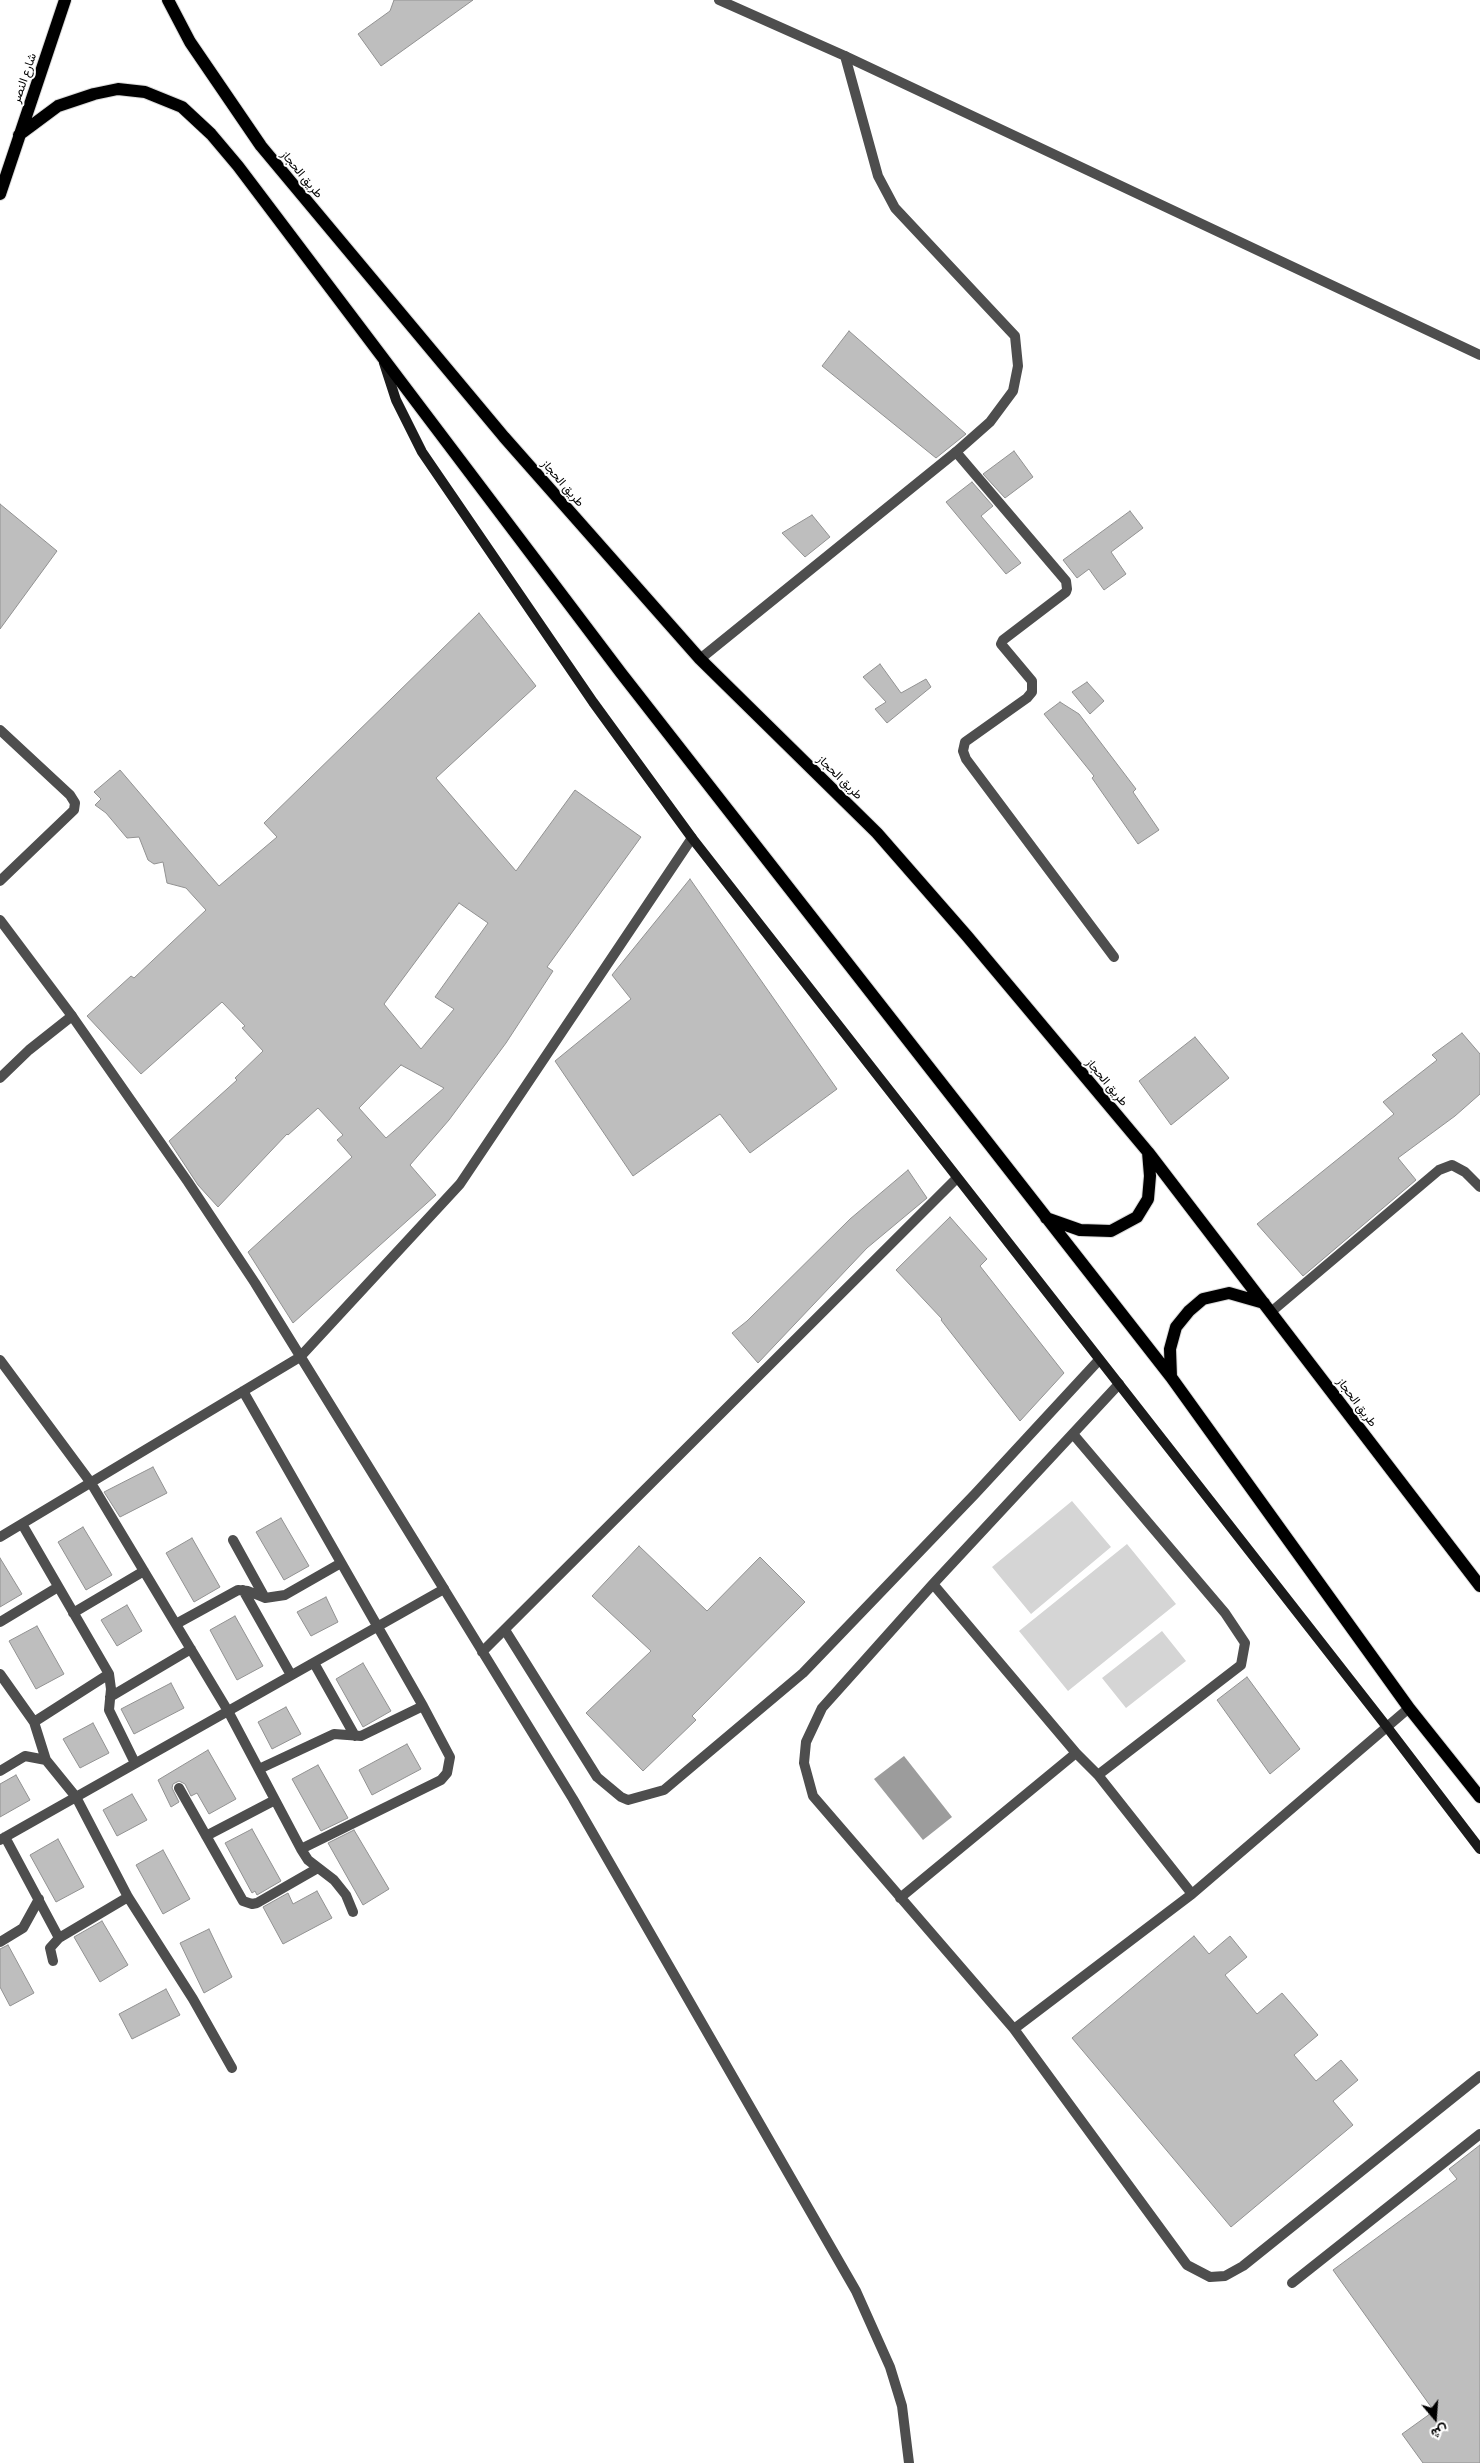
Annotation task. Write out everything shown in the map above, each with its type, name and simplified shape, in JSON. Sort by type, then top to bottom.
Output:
[{"type":"main road","name":"شارع النصر","points":[[0,194],[65,0]]},
{"type":"main road","name":"طريق الحجاز","points":[[168,0],[190,42],[261,146],[504,437],[700,659],[877,833],[967,936],[1148,1152],[1480,1586]]},
{"type":"main road","points":[[19,135],[58,106],[94,94],[118,89],[145,92],[182,107],[211,134],[238,166],[621,673],[1171,1377],[1409,1708],[1480,1797]]},
{"type":"main road","points":[[383,357],[396,400],[422,452],[588,694],[692,838],[1387,1727],[1480,1850]]},
{"type":"main road","points":[[1046,1218],[1080,1230],[1111,1231],[1138,1217],[1148,1199],[1150,1176],[1148,1152]]},
{"type":"main road","points":[[1171,1377],[1170,1349],[1176,1327],[1189,1311],[1203,1299],[1229,1293],[1267,1307]]},
{"type":"street","points":[[719,0],[845,56],[1480,355]]},
{"type":"street","points":[[700,659],[956,452],[990,422],[1013,391],[1018,366],[1015,336],[896,208],[878,176],[845,56]]},
{"type":"street","points":[[956,452],[1066,581],[1067,589],[1066,592],[1003,640],[1001,644],[1003,648],[1032,681],[1032,692],[1027,698],[965,742],[963,751],[966,759],[1114,957]]},
{"type":"street","points":[[0,730],[70,795],[75,803],[74,810],[0,881]]},
{"type":"street","points":[[0,1537],[300,1357],[460,1184],[692,838]]},
{"type":"street","points":[[0,920],[72,1016],[188,1182],[300,1357],[578,1808],[856,2291],[890,2367],[902,2406],[909,2463]]},
{"type":"street","points":[[0,1078],[29,1050],[72,1016]]},
{"type":"street","points":[[1267,1307],[1440,1170],[1452,1165],[1465,1172],[1480,1187]]},
{"type":"street","points":[[482,1652],[957,1178]]},
{"type":"street","points":[[0,1360],[91,1483],[228,1711],[308,1860],[340,1888],[354,1912]]},
{"type":"street","points":[[505,1630],[597,1777],[621,1797],[628,1800],[664,1790],[803,1673],[975,1494],[1100,1360]]},
{"type":"street","points":[[1119,1384],[933,1584],[822,1708],[806,1742],[805,1749],[804,1763],[813,1796],[1014,2029],[1187,2265],[1210,2277],[1225,2276],[1243,2266],[1480,2076]]},
{"type":"street","points":[[243,1391],[423,1706],[450,1757],[446,1773],[441,1780],[301,1849]]},
{"type":"street","points":[[1073,1434],[1225,1613],[1245,1643],[1241,1665],[1098,1775]]},
{"type":"street","points":[[22,1524],[108,1674],[112,1689],[109,1710],[135,1763]]},
{"type":"street","points":[[234,1540],[265,1598]]},
{"type":"street","points":[[176,1624],[234,1592],[243,1590],[265,1598],[284,1595],[341,1562]]},
{"type":"street","points":[[74,1614],[144,1571]]},
{"type":"street","points":[[933,1584],[1076,1753],[1098,1775],[1192,1894]]},
{"type":"street","points":[[0,1622],[58,1587]]},
{"type":"street","points":[[59,1938],[39,1899],[2,1839],[444,1589]]},
{"type":"street","points":[[243,1590],[291,1675]]},
{"type":"street","points":[[110,1697],[191,1649]]},
{"type":"street","points":[[314,1662],[355,1736]]},
{"type":"street","points":[[0,1674],[34,1722],[46,1760],[76,1797],[128,1897],[193,1999],[232,2068]]},
{"type":"street","points":[[34,1722],[108,1674]]},
{"type":"street","points":[[259,1769],[334,1734],[355,1736],[368,1733],[423,1706]]},
{"type":"street","points":[[1014,2029],[1192,1894],[1409,1708]]},
{"type":"street","points":[[900,1898],[1076,1753]]},
{"type":"street","points":[[0,1771],[25,1756],[46,1760]]},
{"type":"street","points":[[179,1788],[240,1898],[248,1903],[257,1903],[318,1868]]},
{"type":"street","points":[[206,1836],[275,1800]]},
{"type":"street","points":[[53,1961],[50,1948],[59,1938],[128,1897]]},
{"type":"street","points":[[0,1942],[23,1928],[39,1899]]},
{"type":"street","points":[[1292,2283],[1480,2134]]},
{"type":"shaded area","points":[[1072,1501],[1111,1547],[1031,1614],[992,1567]]},
{"type":"shaded area","points":[[1127,1544],[1176,1604],[1068,1691],[1019,1631]]},
{"type":"shaded area","points":[[1162,1631],[1186,1661],[1126,1708],[1102,1678]]},
{"type":"shaded area","points":[[904,1756],[952,1817],[923,1840],[874,1779]]},
{"type":"building","points":[[394,0],[473,0],[381,66],[358,34],[390,11]]},
{"type":"building","points":[[849,331],[966,434],[936,458],[822,366]]},
{"type":"building","points":[[1014,451],[1033,477],[1005,498],[983,474]]},
{"type":"building","points":[[972,482],[993,506],[981,516],[1021,563],[1006,574],[946,502]]},
{"type":"building","points":[[0,504],[57,551],[0,629]]},
{"type":"building","points":[[1130,511],[1143,528],[1111,552],[1126,574],[1104,590],[1089,569],[1077,578],[1063,560]]},
{"type":"building","points":[[812,515],[830,537],[805,557],[782,533]]},
{"type":"building","points":[[479,613],[536,686],[436,778],[516,871],[575,790],[641,837],[547,967],[553,971],[506,1043],[449,1120],[410,1165],[436,1195],[293,1323],[248,1252],[352,1157],[337,1140],[343,1135],[318,1108],[287,1134],[218,1207],[198,1185],[169,1141],[237,1080],[235,1078],[263,1051],[242,1028],[245,1026],[222,1002],[141,1074],[87,1016],[131,976],[134,978],[206,910],[186,888],[167,883],[163,862],[154,864],[148,860],[139,837],[127,838],[106,813],[95,805],[101,799],[94,792],[120,770],[219,886],[277,837],[264,823]],"holes":[[[459,903],[488,923],[435,997],[454,1009],[421,1049],[384,1004]],[[401,1065],[444,1088],[386,1138],[359,1108]]]},
{"type":"building","points":[[880,664],[901,693],[926,679],[931,687],[887,723],[875,709],[886,702],[863,677]]},
{"type":"building","points":[[1087,682],[1104,701],[1090,714],[1072,692]]},
{"type":"building","points":[[1060,702],[1079,714],[1136,789],[1133,792],[1159,830],[1138,844],[1092,778],[1094,776],[1044,714]]},
{"type":"building","points":[[690,879],[837,1089],[750,1153],[720,1114],[633,1176],[555,1061],[631,999],[612,975]]},
{"type":"building","points":[[1462,1033],[1480,1054],[1480,1094],[1455,1116],[1398,1158],[1416,1180],[1303,1276],[1257,1224],[1394,1114],[1383,1102],[1437,1060],[1432,1055]]},
{"type":"building","points":[[1195,1037],[1229,1078],[1171,1125],[1139,1081]]},
{"type":"building","points":[[908,1170],[927,1198],[867,1248],[758,1363],[732,1333],[747,1321],[850,1219]]},
{"type":"building","points":[[950,1217],[987,1259],[980,1266],[1064,1373],[1020,1421],[942,1319],[896,1270]]},
{"type":"building","points":[[153,1467],[167,1493],[120,1517],[104,1492]]},
{"type":"building","points":[[281,1518],[309,1566],[284,1580],[256,1532]]},
{"type":"building","points":[[83,1527],[112,1575],[86,1590],[58,1542]]},
{"type":"building","points":[[192,1538],[220,1587],[194,1602],[166,1553]]},
{"type":"building","points":[[639,1546],[707,1611],[760,1557],[805,1602],[692,1716],[696,1720],[643,1771],[586,1713],[651,1651],[592,1596]]},
{"type":"building","points":[[0,1558],[22,1594],[0,1607]]},
{"type":"building","points":[[326,1597],[338,1622],[311,1636],[297,1612]]},
{"type":"building","points":[[127,1605],[142,1631],[117,1646],[101,1620]]},
{"type":"building","points":[[235,1616],[263,1666],[237,1680],[210,1630]]},
{"type":"building","points":[[37,1626],[64,1674],[36,1689],[9,1641]]},
{"type":"building","points":[[363,1663],[391,1711],[363,1727],[336,1679]]},
{"type":"building","points":[[1247,1677],[1300,1749],[1270,1774],[1217,1700]]},
{"type":"building","points":[[171,1683],[184,1708],[134,1734],[121,1709]]},
{"type":"building","points":[[286,1707],[301,1734],[272,1749],[258,1722]]},
{"type":"building","points":[[93,1723],[109,1753],[80,1768],[63,1739]]},
{"type":"building","points":[[407,1744],[421,1769],[372,1795],[359,1770]]},
{"type":"building","points":[[208,1750],[236,1799],[209,1814],[197,1793],[191,1796],[185,1784],[179,1781],[173,1784],[172,1788],[179,1802],[171,1807],[158,1780]]},
{"type":"building","points":[[318,1765],[348,1818],[321,1831],[292,1779]]},
{"type":"building","points":[[16,1775],[30,1800],[0,1817],[0,1784]]},
{"type":"building","points":[[132,1794],[147,1820],[117,1836],[103,1810]]},
{"type":"building","points":[[252,1829],[281,1881],[257,1895],[255,1891],[252,1893],[225,1843]]},
{"type":"building","points":[[354,1830],[389,1889],[363,1905],[328,1843]]},
{"type":"building","points":[[58,1839],[84,1887],[56,1902],[30,1855]]},
{"type":"building","points":[[163,1850],[190,1899],[163,1914],[136,1865]]},
{"type":"building","points":[[317,1891],[332,1918],[283,1944],[263,1907],[288,1893],[293,1904]]},
{"type":"building","points":[[102,1921],[128,1965],[100,1982],[74,1937]]},
{"type":"building","points":[[209,1929],[232,1977],[204,1993],[180,1943]]},
{"type":"building","points":[[1194,1936],[1209,1954],[1230,1936],[1247,1957],[1225,1975],[1257,2014],[1282,1993],[1318,2035],[1294,2055],[1316,2081],[1341,2060],[1358,2080],[1333,2101],[1353,2125],[1231,2227],[1072,2038]]},
{"type":"building","points":[[8,1945],[34,1993],[10,2006],[0,1987],[0,1949]]},
{"type":"building","points":[[166,1989],[180,2015],[132,2039],[119,2014]]},
{"type":"building","points":[[1480,2145],[1480,2463],[1423,2463],[1402,2434],[1434,2411],[1333,2270],[1457,2179],[1449,2169]]}]
